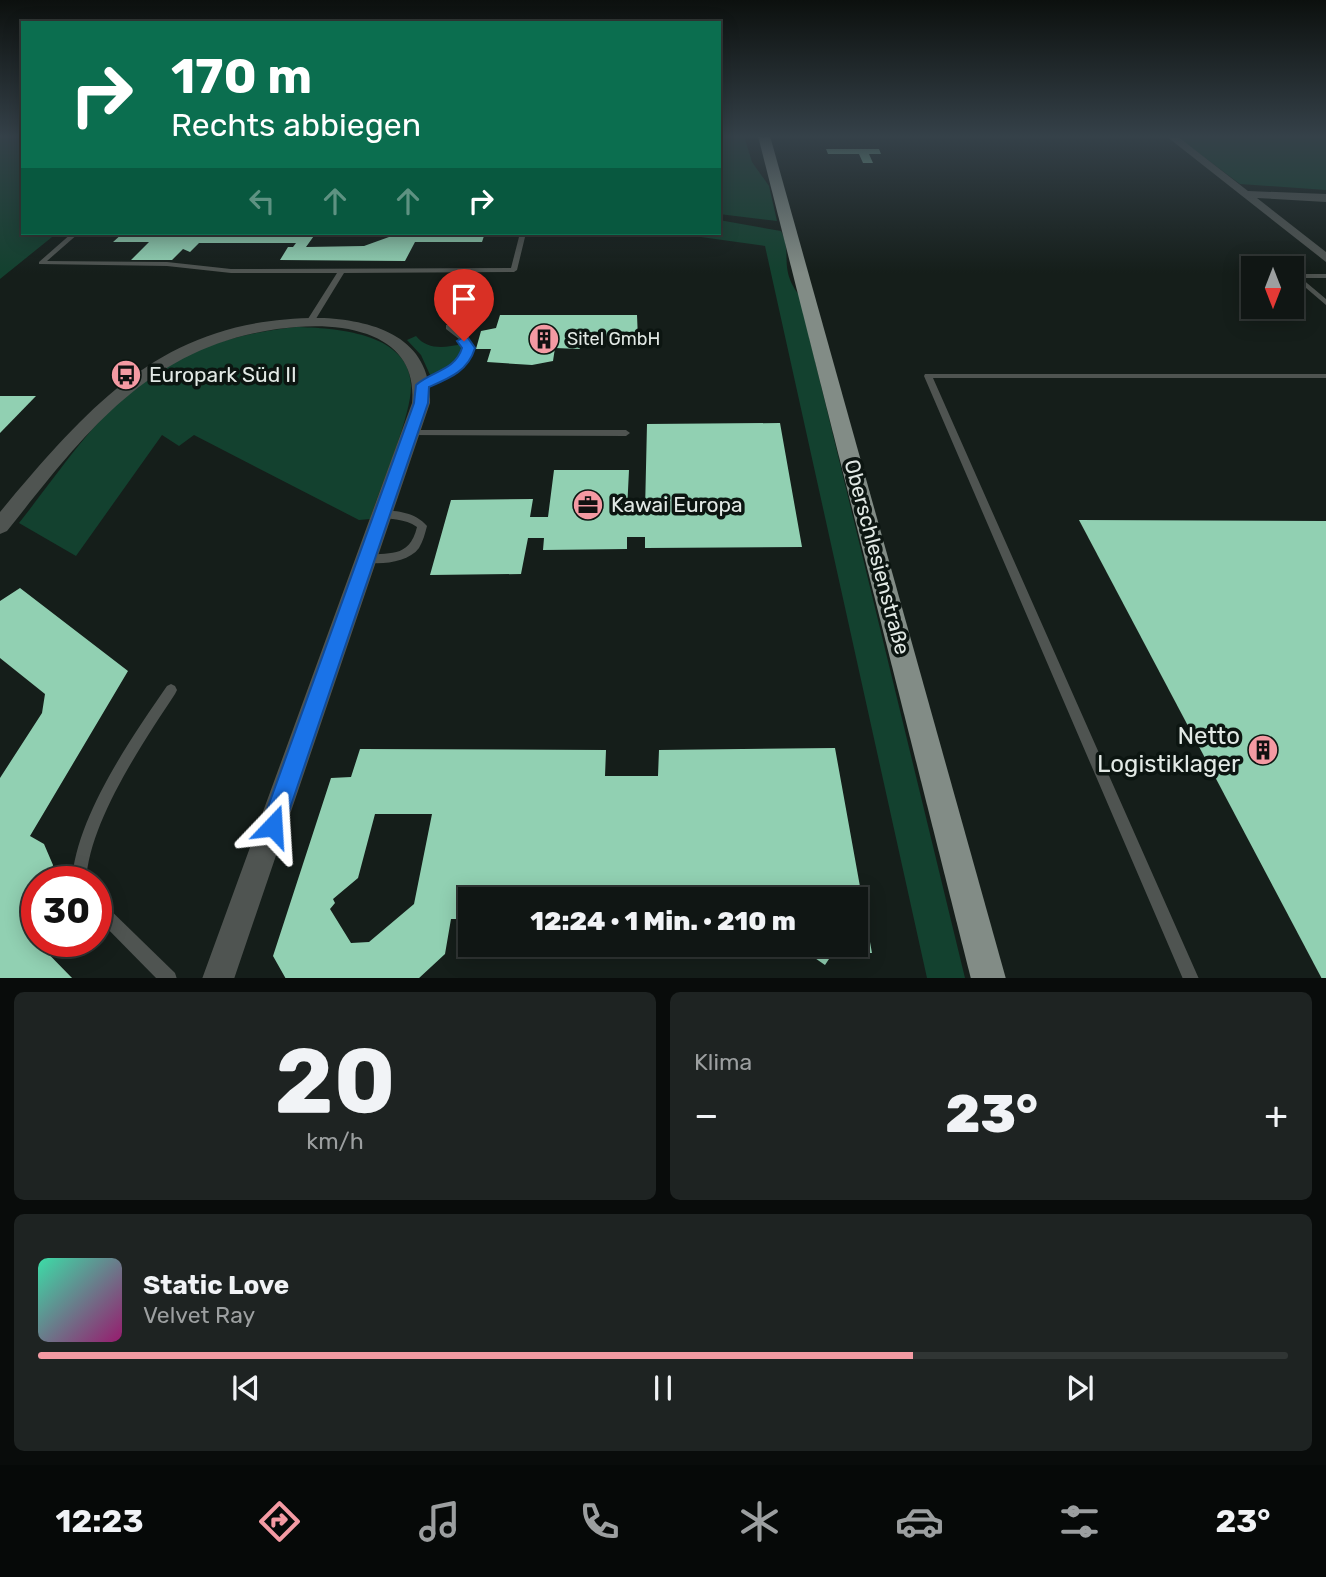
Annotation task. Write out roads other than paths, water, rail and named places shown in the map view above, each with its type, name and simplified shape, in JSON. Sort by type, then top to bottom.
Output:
[{"type":"main road","name":"Oberschlesienstraße","points":[[776,182],[989,978]]},
{"type":"street","points":[[1229,182],[1326,258]]},
{"type":"street","points":[[1245,194],[1326,198]]},
{"type":"street","points":[[0,526],[90,418],[126,387],[165,359],[187,348],[270,324],[310,322],[350,324],[393,339],[414,359],[423,385],[421,403],[218,978]]},
{"type":"lane","points":[[74,235],[41,263],[167,264],[231,271],[514,270],[523,235]]},
{"type":"lane","points":[[310,322],[342,271]]},
{"type":"lane","points":[[1304,276],[1326,276]]},
{"type":"lane","points":[[1304,285],[1326,303]]},
{"type":"lane","points":[[423,385],[452,371],[465,360],[468,348],[449,327]]},
{"type":"lane","points":[[1191,978],[928,376],[1326,376]]},
{"type":"lane","points":[[410,433],[626,433]]},
{"type":"lane","points":[[366,559],[393,559],[407,554],[421,536],[422,526],[414,519],[405,515],[381,514]]},
{"type":"lane","points":[[79,866],[90,831],[149,723],[171,690]]},
{"type":"lane","points":[[112,922],[169,978]]},
{"type":"place","name":"Sitel GmbH","points":[[544,339]]},
{"type":"place","name":"Europark Süd II","points":[[126,375]]},
{"type":"place","name":"Kawai Europa","points":[[588,505]]},
{"type":"place","name":"Netto Logistiklager","points":[[1263,750]]}]
